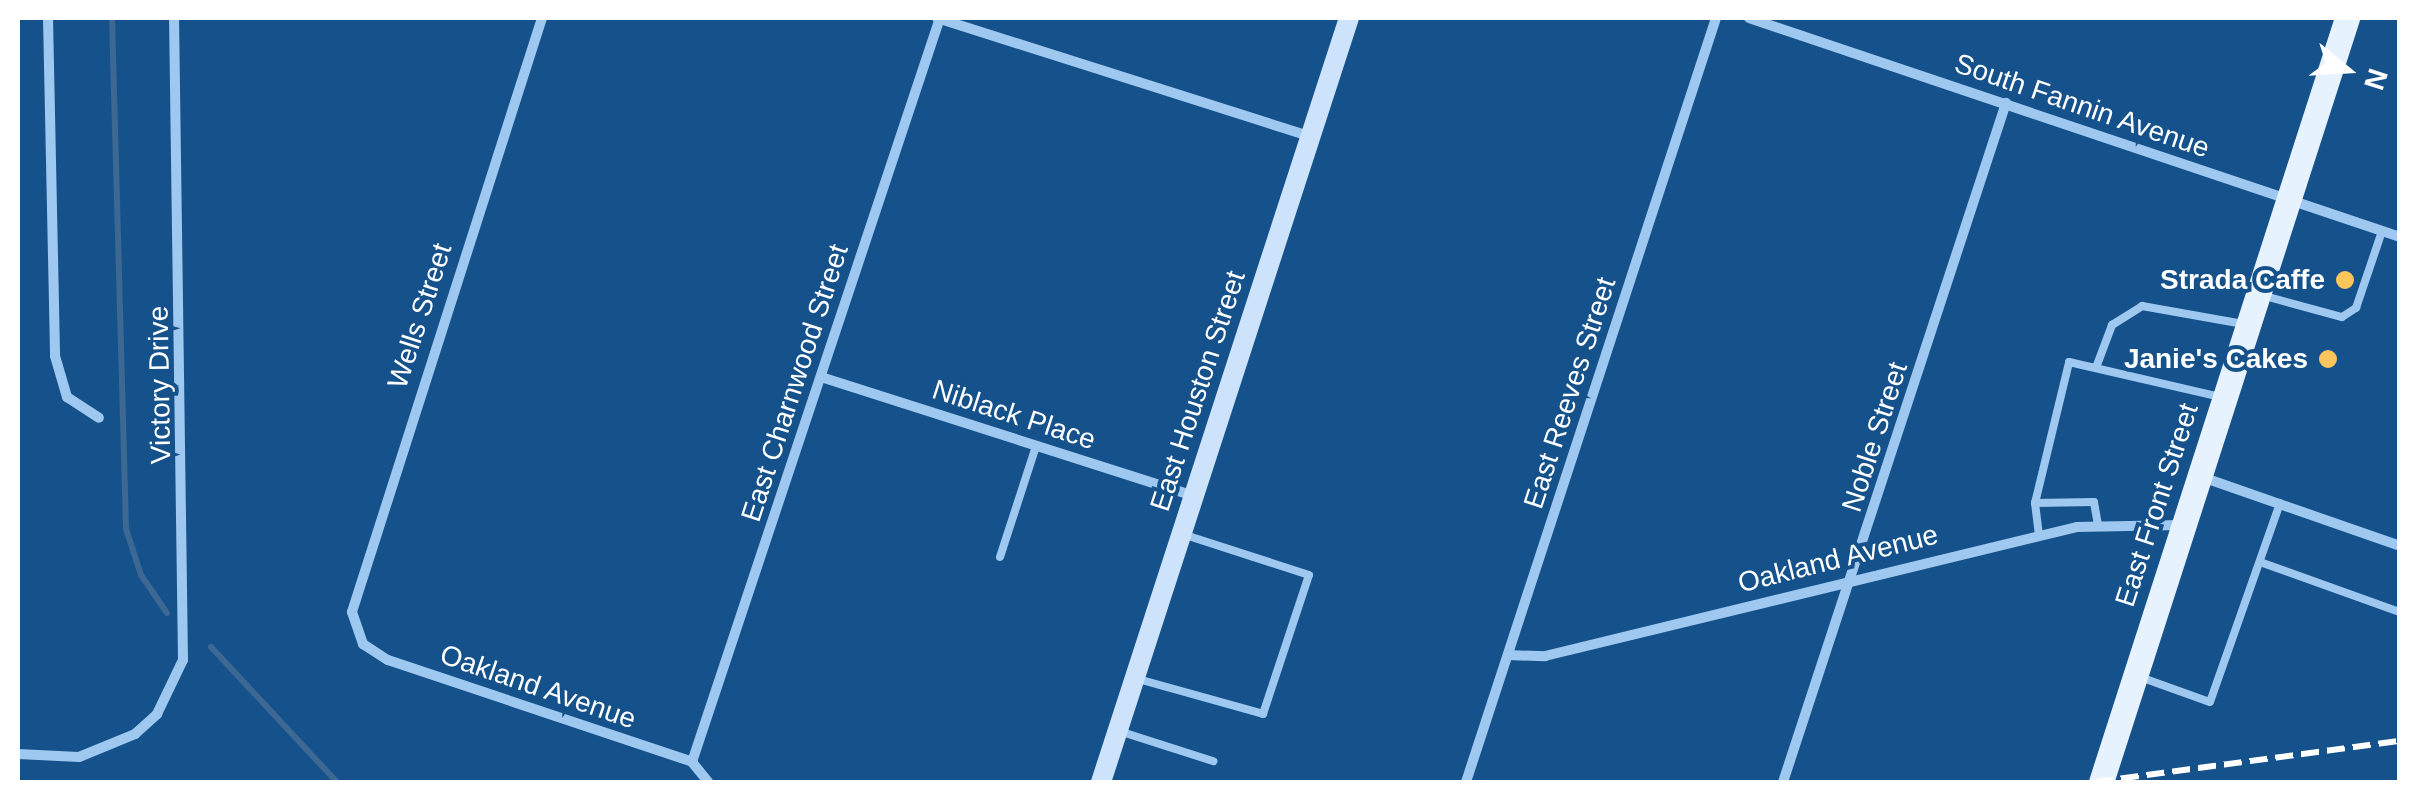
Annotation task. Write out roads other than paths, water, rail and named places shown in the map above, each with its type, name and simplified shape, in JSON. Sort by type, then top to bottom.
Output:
[{"type":"main road","name":"East Front Street","points":[[2100,782],[2347,18]]},
{"type":"street","points":[[48,18],[55,356],[68,397],[99,418]]},
{"type":"street","name":"Victory Drive","points":[[18,754],[79,757],[134,734],[173,689],[186,630],[174,18]]},
{"type":"street","name":"Wells Street","points":[[357,630],[354,590],[542,18]]},
{"type":"street","points":[[938,18],[1310,136]]},
{"type":"street","name":"East Charnwood Street","points":[[692,762],[938,18]]},
{"type":"street","name":"East Houston Street","points":[[1101,782],[1349,18]]},
{"type":"street","name":"East Reeves Street","points":[[1466,782],[1716,18]]},
{"type":"street","name":"South Fannin Avenue","points":[[1749,18],[2400,237]]},
{"type":"street","name":"Noble Street","points":[[1783,782],[1854,580],[2006,103]]},
{"type":"street","name":"Niblack Place","points":[[821,377],[1193,496]]},
{"type":"street","points":[[2198,476],[2400,546]]},
{"type":"street","name":"Oakland Avenue","points":[[1508,656],[1545,656],[2039,535],[2098,525],[2182,525]]},
{"type":"street","name":"Oakland Avenue","points":[[357,630],[364,644],[388,660],[692,762]]},
{"type":"street","points":[[692,762],[708,782]]},
{"type":"lane","points":[[2257,294],[2342,317],[2356,308],[2382,231]]},
{"type":"lane","points":[[2098,364],[2112,325],[2142,306],[2247,324]]},
{"type":"lane","points":[[2039,535],[2035,503],[2069,362],[2098,364],[2223,397]]},
{"type":"lane","points":[[1000,557],[1036,446]]},
{"type":"lane","points":[[2035,503],[2094,502],[2098,525]]},
{"type":"lane","points":[[2134,675],[2210,702],[2280,503]]},
{"type":"lane","points":[[1134,678],[1263,714],[1309,576],[1181,533]]},
{"type":"lane","points":[[2260,562],[2400,612]]},
{"type":"lane","points":[[1118,730],[1213,761]]},
{"type":"waterway","points":[[112,18],[126,529],[141,575],[167,613]]},
{"type":"waterway","points":[[211,647],[337,782]]},
{"type":"railway","points":[[2095,782],[2400,741]]},
{"type":"place","name":"Strada Caffe","points":[[2345,280]]},
{"type":"place","name":"Janie's Cakes","points":[[2328,359]]}]
